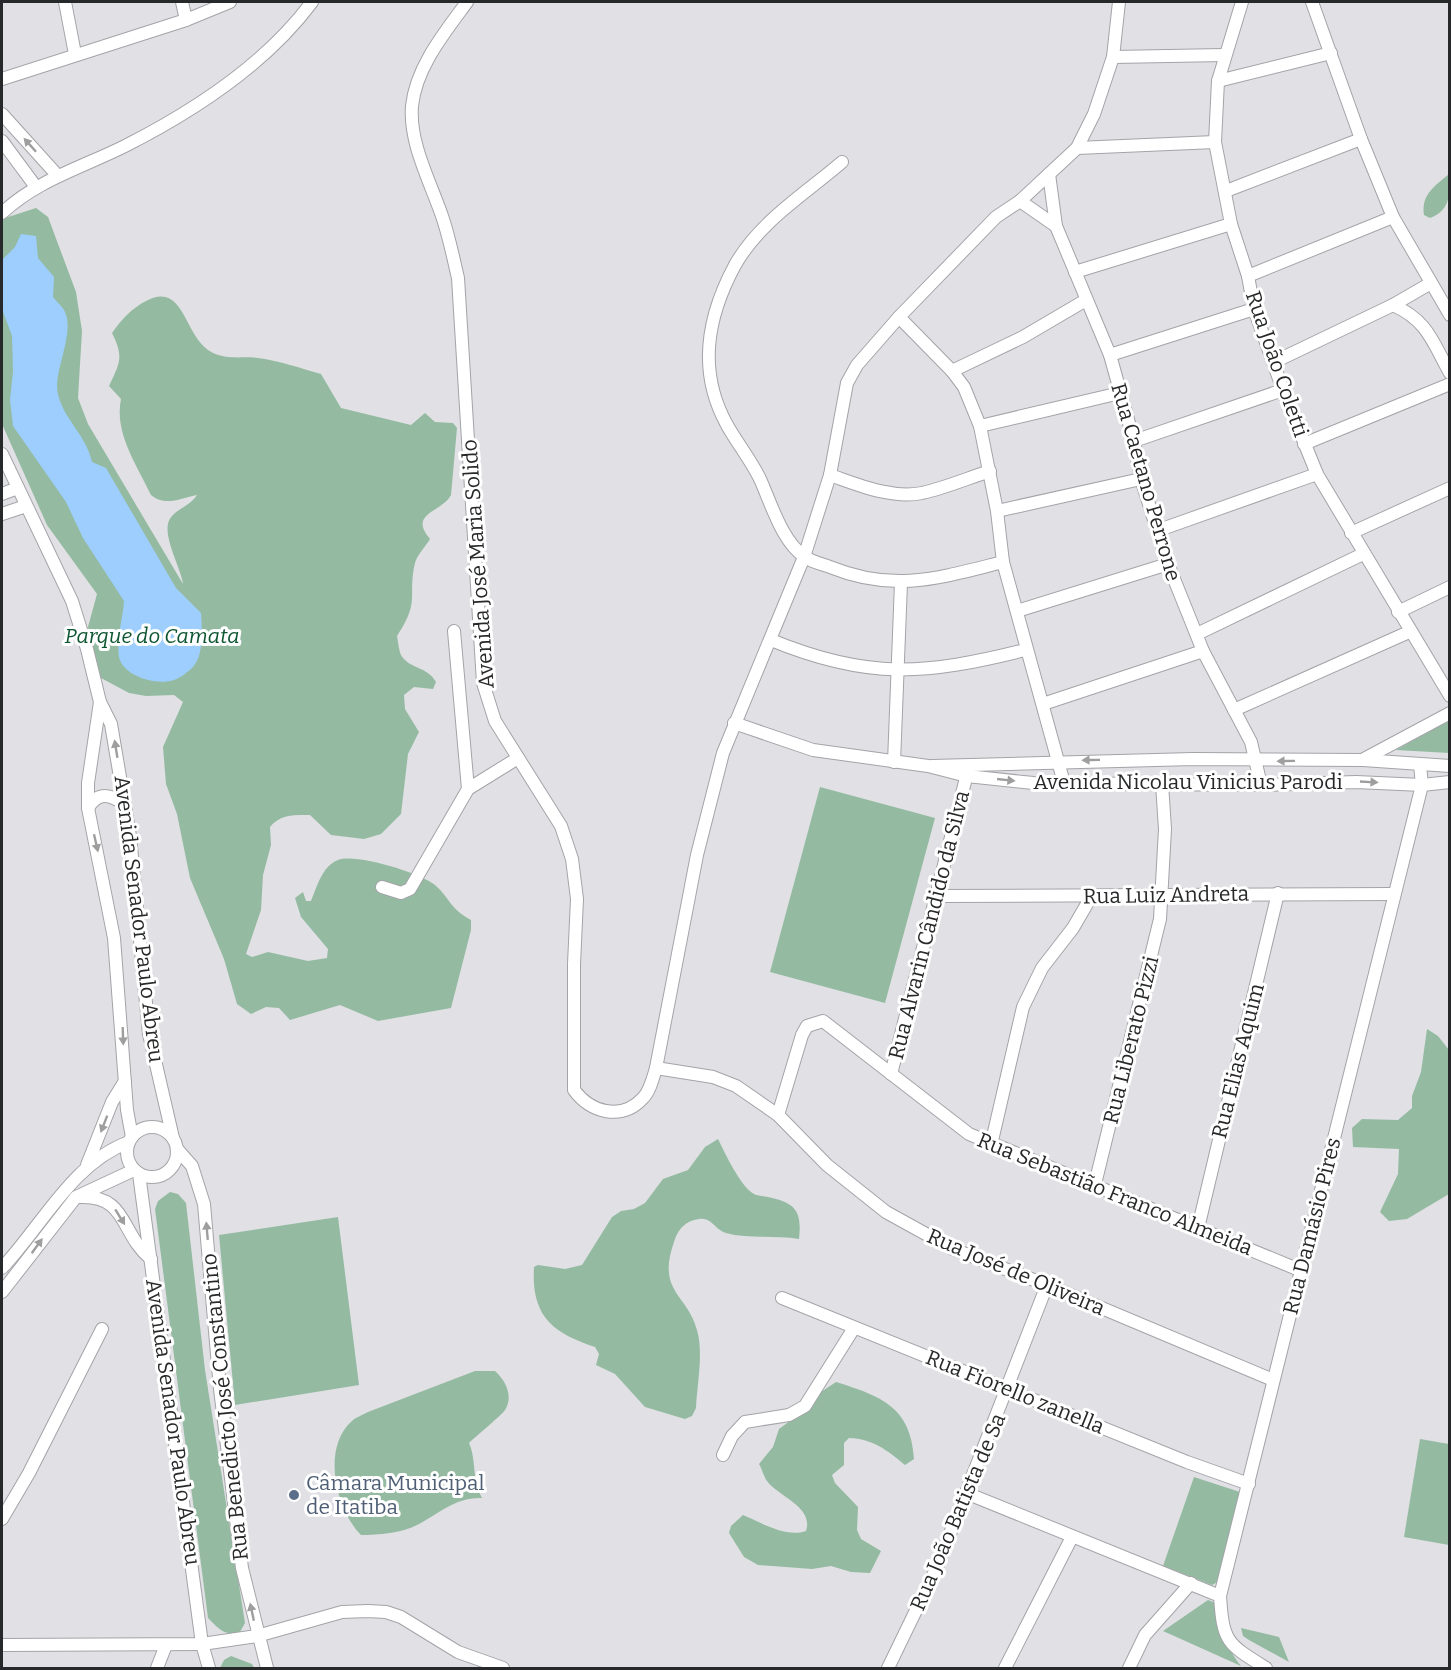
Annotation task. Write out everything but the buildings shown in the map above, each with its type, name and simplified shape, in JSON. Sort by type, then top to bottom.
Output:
[{"type":"street","points":[[65,2],[75,54]]},
{"type":"street","points":[[182,2],[186,20]]},
{"type":"street","points":[[2,79],[186,20],[230,2]]},
{"type":"street","points":[[2,213],[36,187],[126,145],[200,102],[254,63],[296,23],[312,2]]},
{"type":"street","name":"Avenida José Maria Solido","points":[[467,2],[435,46],[419,80],[412,106],[415,140],[443,218],[458,278],[483,682],[495,721],[561,826],[572,859],[577,899],[572,1057],[574,1090],[583,1102],[596,1111],[614,1111],[634,1106],[644,1097],[656,1068],[697,855],[734,723],[771,640],[804,557],[830,475],[847,383],[857,365],[899,317],[996,217],[1020,201],[1077,148]]},
{"type":"street","points":[[1119,2],[1113,57],[1094,114],[1077,148],[1215,142]]},
{"type":"street","name":"Rua João Coletti","points":[[1242,2],[1224,55],[1218,81],[1215,142],[1231,224],[1248,276],[1254,309],[1283,390],[1317,474],[1409,632],[1446,681],[1449,696]]},
{"type":"street","points":[[1312,2],[1361,139],[1393,217],[1449,315]]},
{"type":"street","points":[[1218,81],[1331,53]]},
{"type":"street","points":[[1113,57],[1224,55]]},
{"type":"street","points":[[2,114],[58,177]]},
{"type":"street","points":[[1226,191],[1361,139]]},
{"type":"street","points":[[2,141],[36,187]]},
{"type":"street","points":[[842,162],[774,217],[748,245],[735,266],[718,305],[706,358],[715,396],[726,424],[757,473],[784,531],[804,557],[864,578],[901,583],[936,579],[1003,562]]},
{"type":"street","name":"Rua Caetano Perrone","points":[[1049,174],[1056,226],[1110,355],[1134,441],[1141,479],[1168,564],[1203,651],[1251,742],[1261,784]]},
{"type":"street","points":[[1020,201],[1056,226]]},
{"type":"street","points":[[1248,276],[1393,217]]},
{"type":"street","points":[[1076,272],[1231,224]]},
{"type":"street","points":[[1274,362],[1393,305],[1431,283]]},
{"type":"street","points":[[952,370],[1023,337],[1086,300]]},
{"type":"street","points":[[1393,305],[1412,314],[1422,323],[1449,373]]},
{"type":"street","points":[[1110,355],[1254,309]]},
{"type":"street","points":[[899,317],[952,370],[964,387],[980,426],[997,511],[1003,562],[1025,650],[1043,704],[1064,783]]},
{"type":"street","points":[[1304,444],[1449,384]]},
{"type":"street","points":[[1134,441],[1283,390]]},
{"type":"street","points":[[980,426],[1120,393]]},
{"type":"street","name":"Avenida Senador Paulo Abreu","points":[[2,454],[72,601],[100,702],[111,723],[125,805],[149,1034],[175,1144]]},
{"type":"street","points":[[830,475],[897,494],[921,493],[990,471]]},
{"type":"street","points":[[1159,530],[1317,474]]},
{"type":"street","points":[[997,511],[1141,479]]},
{"type":"street","points":[[2,494],[18,488]]},
{"type":"street","points":[[1351,533],[1449,488]]},
{"type":"street","points":[[2,514],[26,506]]},
{"type":"street","points":[[1197,634],[1364,554]]},
{"type":"street","points":[[1017,611],[1168,564]]},
{"type":"street","points":[[894,762],[901,583]]},
{"type":"street","points":[[1398,612],[1449,587]]},
{"type":"street","points":[[454,631],[468,789]]},
{"type":"street","points":[[1234,710],[1409,632]]},
{"type":"street","points":[[771,640],[839,664],[899,672],[967,664],[1025,650]]},
{"type":"street","points":[[1043,704],[1203,651]]},
{"type":"street","name":"Avenida Senador Paulo Abreu","points":[[100,702],[88,783],[88,808],[114,938],[130,1140]]},
{"type":"street","points":[[1363,760],[1449,712]]},
{"type":"street","name":"Avenida Nicolau Vinicius Parodi","points":[[734,723],[813,750],[968,770],[1033,783],[1356,782],[1422,785],[1449,782]]},
{"type":"street","points":[[382,887],[401,893],[410,889],[468,789],[518,758]]},
{"type":"street","name":"Avenida Nicolau Vinicius Parodi","points":[[968,770],[1059,761],[1193,759],[1363,760],[1449,766]]},
{"type":"street","name":"Rua Damásio Pires","points":[[1266,1668],[1253,1665],[1226,1638],[1220,1596],[1422,785],[1420,765]]},
{"type":"street","name":"Rua Alvarin Cândido da Silva","points":[[891,1074],[938,896],[968,770]]},
{"type":"street","name":"Rua Liberato Pizzi","points":[[1095,1184],[1156,939],[1162,895],[1165,829],[1162,784]]},
{"type":"street","points":[[88,808],[94,798],[100,795],[109,796],[125,805]]},
{"type":"street","name":"Rua Elias Aquim","points":[[1197,1228],[1278,893]]},
{"type":"street","name":"Rua Luiz Andreta","points":[[938,896],[1394,894]]},
{"type":"street","points":[[991,1145],[1023,1007],[1042,968],[1073,928],[1091,897]]},
{"type":"street","name":"Rua Sebastião Franco Almeida","points":[[778,1115],[802,1035],[807,1026],[815,1021],[823,1021],[949,1121],[991,1145],[1095,1184],[1302,1270]]},
{"type":"street","name":"Rua José de Oliveira","points":[[656,1068],[713,1077],[736,1086],[778,1115],[827,1165],[886,1212],[953,1249],[1047,1285],[1273,1380]]},
{"type":"street","points":[[85,1168],[112,1102],[125,1082]]},
{"type":"street","points":[[2,1268],[85,1168],[110,1149],[130,1140],[145,1128],[156,1127],[175,1144],[173,1166],[164,1175],[149,1178],[136,1172],[128,1160],[130,1140]]},
{"type":"street","name":"Rua Benedicto José Constantino","points":[[175,1144],[192,1166],[204,1204],[223,1413],[242,1568],[257,1636],[267,1668]]},
{"type":"street","points":[[2,1292],[76,1197],[136,1172]]},
{"type":"street","name":"Avenida Senador Paulo Abreu","points":[[136,1172],[151,1259],[202,1644],[209,1668]]},
{"type":"street","points":[[76,1197],[98,1196],[109,1202],[141,1251],[151,1259]]},
{"type":"street","name":"Rua João Batista de Sa","points":[[888,1668],[937,1567],[1008,1390],[1047,1285]]},
{"type":"street","name":"Rua Fiorello zanella","points":[[782,1298],[1008,1390],[1249,1484]]},
{"type":"street","points":[[723,1455],[732,1436],[745,1422],[789,1415],[806,1406],[854,1328]]},
{"type":"street","points":[[2,1519],[29,1473],[102,1329]]},
{"type":"street","points":[[966,1493],[1220,1596]]},
{"type":"street","points":[[1005,1668],[1072,1537]]},
{"type":"street","points":[[1129,1668],[1145,1635],[1191,1583]]},
{"type":"street","points":[[2,1645],[202,1644],[257,1636],[342,1612],[386,1612],[401,1617],[458,1653],[503,1668]]},
{"type":"street","points":[[157,1668],[166,1645]]},
{"type":"green space","points":[[1449,174],[1449,195],[1446,206],[1430,218],[1424,215],[1427,196]]},
{"type":"green space","points":[[36,208],[48,217],[76,292],[82,331],[78,398],[88,424],[183,584],[169,539],[168,522],[175,513],[197,495],[167,501],[156,499],[151,495],[124,436],[120,412],[121,399],[109,386],[119,360],[118,348],[112,333],[127,315],[146,301],[159,297],[169,298],[177,305],[203,346],[213,353],[230,357],[266,359],[321,374],[341,408],[411,425],[425,413],[435,422],[453,423],[457,428],[451,495],[424,518],[424,530],[430,539],[415,563],[411,606],[397,636],[400,653],[404,660],[428,673],[436,682],[433,689],[414,687],[404,695],[405,709],[419,732],[408,754],[401,814],[381,834],[364,839],[331,835],[310,815],[288,816],[274,823],[270,827],[271,845],[263,875],[261,910],[246,954],[252,957],[268,952],[308,961],[327,958],[328,949],[301,917],[295,898],[303,892],[306,901],[311,901],[324,872],[338,860],[359,859],[388,865],[435,885],[458,911],[471,920],[471,930],[451,1008],[378,1021],[340,1005],[290,1020],[279,1008],[266,1007],[251,1014],[237,1004],[224,959],[190,878],[177,814],[166,784],[163,747],[183,702],[174,695],[146,696],[129,693],[101,678],[88,627],[97,594],[47,525],[2,424],[2,219]]},
{"type":"green space","points":[[1449,720],[1449,753],[1396,750]]},
{"type":"green space","points":[[820,787],[935,818],[885,1003],[770,972]]},
{"type":"green space","points":[[1427,1029],[1438,1036],[1449,1050],[1449,1194],[1407,1219],[1389,1221],[1380,1212],[1398,1174],[1399,1149],[1353,1147],[1352,1128],[1362,1119],[1398,1120],[1412,1108],[1412,1096],[1421,1072]]},
{"type":"green space","points":[[718,1139],[733,1169],[749,1190],[756,1195],[785,1202],[795,1210],[799,1221],[799,1239],[734,1235],[722,1231],[703,1219],[690,1222],[678,1233],[669,1259],[669,1273],[671,1283],[694,1320],[700,1352],[696,1408],[692,1416],[685,1419],[645,1407],[615,1374],[596,1365],[599,1354],[595,1347],[567,1335],[547,1320],[536,1298],[534,1267],[538,1265],[565,1269],[582,1265],[612,1217],[621,1211],[634,1209],[645,1203],[663,1179],[688,1170],[705,1147]]},
{"type":"green space","points":[[170,1192],[178,1194],[186,1203],[205,1370],[245,1623],[240,1632],[235,1633],[222,1631],[208,1618],[155,1209],[158,1201]]},
{"type":"green space","points":[[338,1217],[359,1385],[235,1405],[219,1235]]},
{"type":"green space","points":[[475,1371],[495,1371],[505,1384],[509,1399],[505,1410],[469,1443],[476,1483],[482,1498],[472,1498],[455,1503],[404,1530],[361,1535],[345,1510],[336,1479],[335,1462],[342,1433],[354,1420],[368,1412]]},
{"type":"green space","points":[[836,1382],[866,1392],[890,1406],[900,1415],[912,1441],[914,1459],[905,1465],[879,1446],[849,1438],[844,1443],[844,1465],[832,1475],[835,1483],[858,1507],[857,1530],[861,1539],[881,1551],[870,1573],[851,1572],[831,1566],[812,1569],[758,1565],[744,1557],[729,1533],[731,1526],[743,1515],[782,1531],[798,1533],[806,1531],[805,1515],[794,1503],[772,1487],[759,1464],[773,1447],[779,1429],[794,1418],[812,1398]]},
{"type":"green space","points":[[1420,1439],[1449,1444],[1449,1545],[1404,1537]]},
{"type":"green space","points":[[1194,1477],[1243,1493],[1225,1578],[1212,1585],[1163,1566]]},
{"type":"green space","points":[[1208,1600],[1218,1604],[1228,1644],[1241,1666],[1163,1631]]},
{"type":"green space","points":[[1241,1628],[1279,1637],[1289,1662],[1243,1636]]},
{"type":"green space","points":[[231,1656],[252,1664],[254,1668],[220,1668],[224,1660]]},
{"type":"water","name":"Parque do Camata","points":[[21,234],[36,236],[38,258],[54,277],[53,297],[64,310],[67,320],[68,329],[57,386],[62,406],[84,442],[92,462],[106,468],[176,588],[201,613],[202,642],[197,662],[184,675],[176,679],[158,682],[141,678],[122,664],[118,643],[124,601],[83,538],[66,502],[13,426],[10,400],[13,372],[12,336],[2,309],[2,260],[15,247]]},
{"type":"place","name":"Câmara Municipal de Itatiba","points":[[294,1495]]}]
